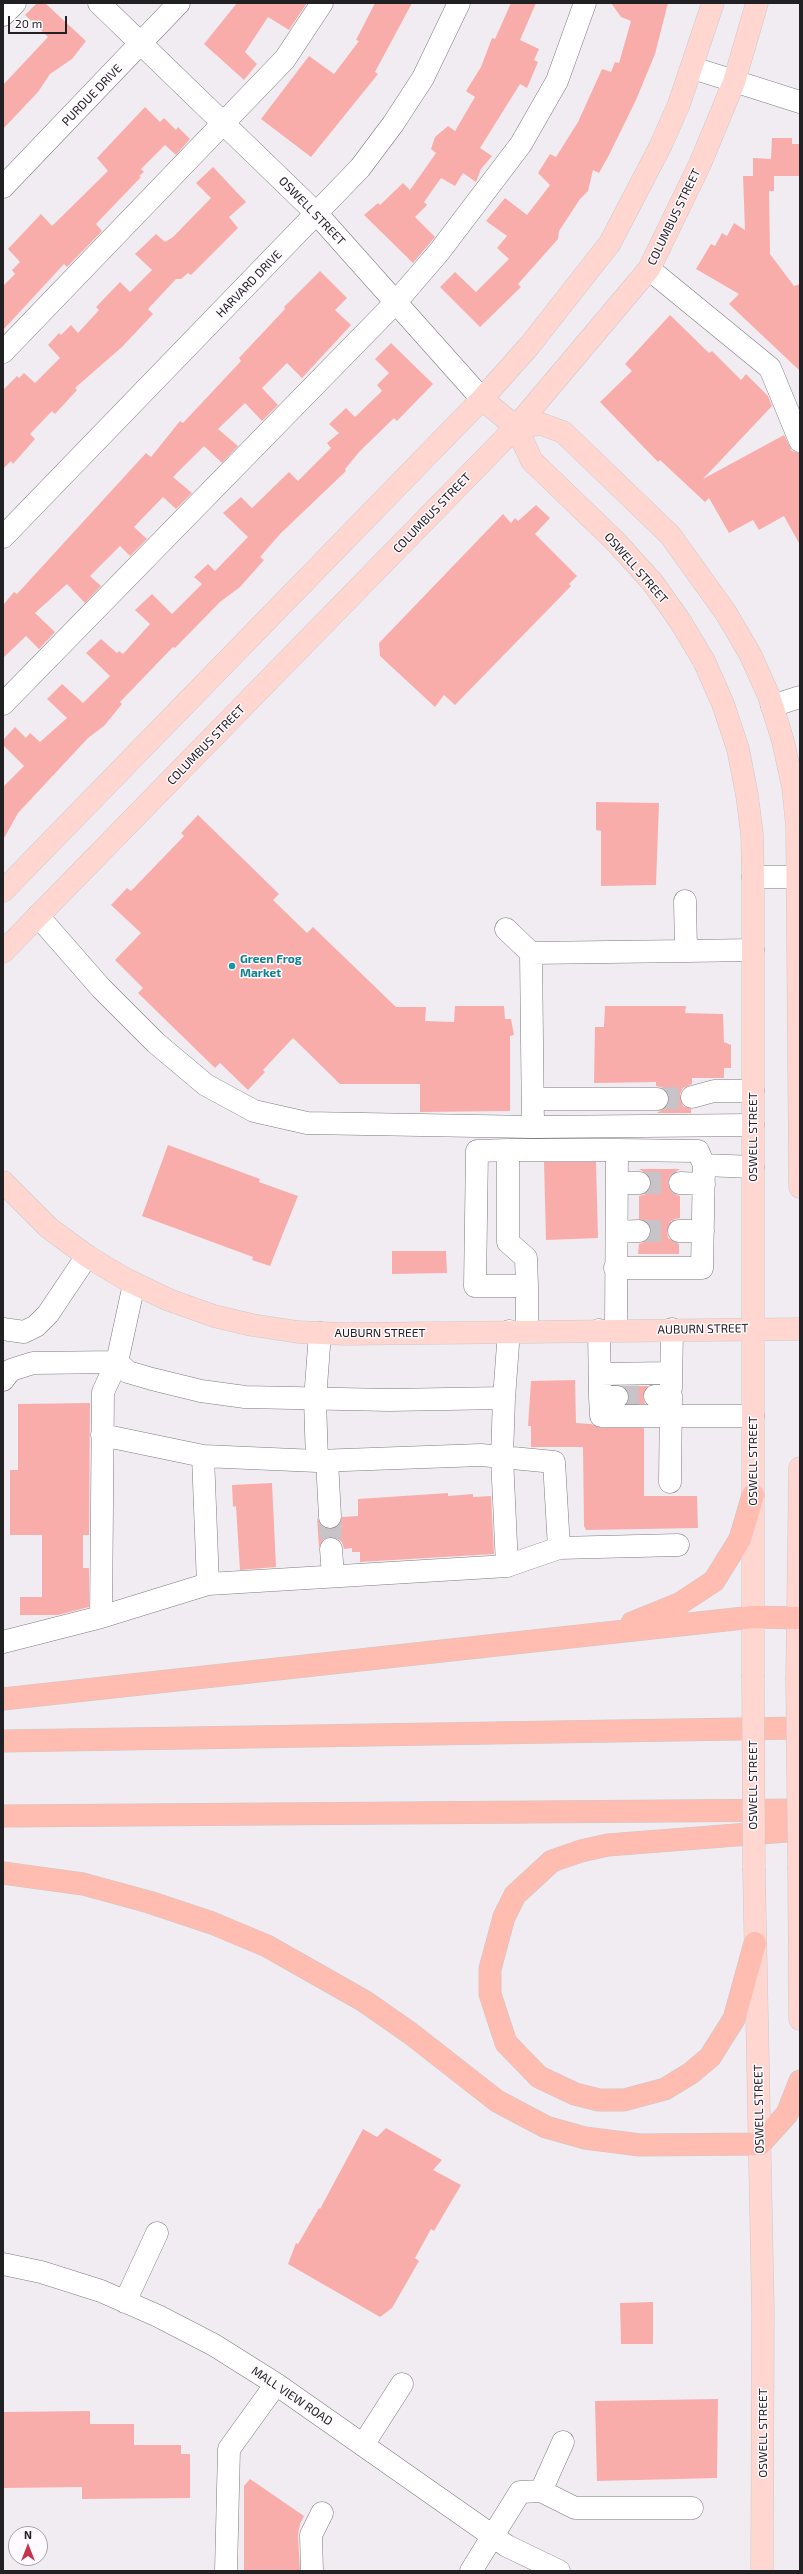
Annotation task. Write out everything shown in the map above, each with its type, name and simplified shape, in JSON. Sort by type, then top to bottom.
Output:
[{"type":"highway","points":[[607,1634],[679,1604],[714,1582],[740,1539],[753,1495]]},
{"type":"highway","points":[[3,1699],[753,1617],[799,1618]]},
{"type":"highway","points":[[3,1741],[800,1728]]},
{"type":"highway","points":[[3,1816],[800,1810]]},
{"type":"highway","points":[[755,1943],[734,2019],[710,2057],[691,2073],[665,2089],[624,2100],[599,2100],[574,2094],[539,2077],[506,2043],[490,1994],[490,1969],[504,1918],[515,1895],[552,1861],[581,1851],[608,1845],[800,1830]]},
{"type":"highway","points":[[3,1873],[83,1884],[149,1902],[212,1923],[267,1946],[364,2001],[410,2033],[497,2102],[546,2127],[585,2138],[640,2145],[760,2144],[787,2114],[800,2081]]},
{"type":"main road","points":[[3,891],[482,399],[530,345],[610,244],[661,145],[693,68],[713,3]]},
{"type":"main road","name":"COLUMBUS STREET","points":[[3,952],[516,428],[649,269],[700,164],[734,82],[757,3]]},
{"type":"main road","name":"OSWELL STREET","points":[[482,399],[516,428],[532,461],[617,544],[653,583],[680,621],[704,662],[723,704],[738,749],[748,803],[753,877],[754,1871],[764,2311],[762,2571]]},
{"type":"main road","points":[[516,428],[541,424],[563,432],[670,535],[726,613],[750,654],[772,706],[783,741],[793,787],[798,826],[800,1187]]},
{"type":"main road","name":"AUBURN STREET","points":[[3,1182],[49,1228],[87,1256],[134,1284],[169,1300],[214,1316],[252,1325],[320,1333],[518,1332],[753,1328],[800,1330]]},
{"type":"main road","points":[[800,1468],[797,1678],[800,2020]]},
{"type":"street","points":[[3,15],[15,3]]},
{"type":"street","name":"OSWELL STREET","points":[[99,3],[224,122],[317,214],[482,399]]},
{"type":"street","name":"PURDUE DRIVE","points":[[3,187],[142,44],[179,3]]},
{"type":"street","points":[[3,352],[285,59],[322,3]]},
{"type":"street","name":"HARVARD DRIVE","points":[[3,537],[360,168],[393,124],[423,78],[459,3]]},
{"type":"street","points":[[3,704],[396,302],[439,252],[521,144],[557,81],[585,3]]},
{"type":"street","points":[[693,68],[800,102]]},
{"type":"street","points":[[649,269],[770,368],[800,442]]},
{"type":"street","points":[[772,706],[800,697]]},
{"type":"street","points":[[753,877],[799,878]]},
{"type":"street","points":[[685,901],[686,951]]},
{"type":"street","points":[[38,916],[101,988],[156,1043],[206,1085],[254,1110],[307,1123],[533,1126],[753,1125]]},
{"type":"street","points":[[506,929],[531,953],[753,950]]},
{"type":"street","points":[[531,953],[533,1126]]},
{"type":"street","points":[[692,1098],[714,1091],[753,1091]]},
{"type":"street","points":[[533,1099],[657,1099]]},
{"type":"street","points":[[507,1566],[502,1457],[504,1398],[527,1286],[526,1258],[508,1242],[508,1150]]},
{"type":"street","points":[[617,1150],[617,1232],[615,1268],[608,1330],[600,1374],[609,1397],[601,1416],[666,1402],[753,1416]]},
{"type":"street","points":[[527,1286],[475,1286],[477,1151],[698,1151],[704,1174],[702,1268],[615,1268]]},
{"type":"street","points":[[680,1183],[704,1174],[753,1167]]},
{"type":"street","points":[[617,1183],[639,1183]]},
{"type":"street","points":[[679,1231],[703,1231]]},
{"type":"street","points":[[617,1232],[639,1232]]},
{"type":"street","points":[[5,1333],[24,1332],[36,1326],[48,1314],[87,1256]]},
{"type":"street","points":[[101,1617],[103,1392],[117,1362],[134,1284]]},
{"type":"street","points":[[670,1482],[666,1402],[671,1373],[672,1329]]},
{"type":"street","points":[[320,1333],[316,1400],[322,1461],[330,1517]]},
{"type":"street","points":[[7,1375],[33,1363],[117,1362],[128,1372],[201,1391],[245,1397],[316,1400],[504,1398]]},
{"type":"street","points":[[600,1374],[671,1373]]},
{"type":"street","points":[[102,1435],[203,1456],[322,1461],[481,1455],[554,1462],[559,1548]]},
{"type":"street","points":[[203,1456],[208,1584]]},
{"type":"street","points":[[3,1642],[101,1617],[208,1584],[507,1566],[559,1548],[678,1545]]},
{"type":"street","points":[[331,1549],[333,1576]]},
{"type":"street","points":[[126,2302],[156,2233]]},
{"type":"street","name":"MALL VIEW ROAD","points":[[3,2264],[41,2272],[126,2302],[158,2316],[214,2345],[276,2384],[507,2546],[559,2571]]},
{"type":"street","points":[[226,2571],[229,2449],[276,2384]]},
{"type":"street","points":[[363,2445],[402,2384]]},
{"type":"street","points":[[541,2491],[563,2442]]},
{"type":"street","points":[[471,2571],[520,2492],[541,2491],[575,2508],[692,2508]]},
{"type":"street","points":[[312,2571],[311,2536],[322,2513]]},
{"type":"building","points":[[37,3],[45,3],[86,41],[72,59],[50,74],[38,92],[3,129],[3,85],[48,37],[25,15]]},
{"type":"building","points":[[237,3],[307,3],[289,30],[268,17],[245,52],[257,64],[244,80],[204,44]]},
{"type":"building","points":[[375,3],[412,3],[375,72],[378,74],[311,157],[261,119],[309,56],[334,74],[359,41],[356,40]]},
{"type":"building","points":[[511,3],[536,3],[520,40],[539,49],[534,60],[538,62],[527,88],[520,84],[480,148],[492,156],[481,169],[476,182],[463,173],[455,186],[441,178],[424,202],[427,205],[415,217],[435,237],[413,263],[364,215],[378,203],[380,205],[403,183],[410,190],[436,153],[431,149],[435,137],[448,126],[455,131],[475,97],[466,91],[481,67],[492,38],[495,39]]},
{"type":"building","points":[[611,3],[668,3],[655,54],[636,100],[609,155],[599,173],[593,170],[588,191],[580,199],[559,231],[558,239],[518,284],[521,287],[480,327],[440,287],[455,272],[476,292],[509,259],[497,248],[507,236],[486,221],[505,198],[527,215],[550,185],[538,173],[550,154],[556,157],[578,122],[602,69],[611,72],[615,62],[619,63],[631,21],[621,17]]},
{"type":"building","points":[[145,107],[160,122],[164,118],[176,130],[178,127],[190,139],[176,155],[165,145],[141,169],[144,172],[139,176],[141,177],[96,224],[102,231],[67,267],[64,264],[3,330],[3,286],[15,274],[12,270],[20,262],[8,249],[41,214],[52,226],[108,171],[97,158]]},
{"type":"building","points":[[772,138],[792,138],[792,144],[800,144],[800,176],[774,176],[774,191],[769,191],[770,254],[794,286],[800,284],[800,371],[729,304],[739,294],[696,269],[711,244],[715,246],[722,233],[727,236],[734,223],[745,230],[743,176],[753,176],[753,158],[771,159]]},
{"type":"building","points":[[213,167],[246,202],[229,217],[238,228],[191,275],[188,273],[181,279],[176,279],[148,309],[153,314],[122,347],[75,388],[77,390],[55,414],[52,411],[30,434],[35,439],[13,464],[11,461],[3,469],[3,390],[17,376],[19,378],[24,373],[35,383],[60,358],[48,345],[59,333],[61,335],[71,325],[78,333],[99,310],[96,307],[120,282],[130,292],[152,270],[135,254],[156,234],[165,242],[173,237],[211,198],[196,183]]},
{"type":"building","points":[[320,271],[347,298],[335,310],[351,325],[302,378],[287,363],[262,388],[278,405],[262,421],[245,403],[218,429],[238,446],[222,463],[204,446],[173,477],[192,493],[176,509],[163,497],[134,527],[147,539],[130,556],[120,546],[90,576],[101,586],[85,603],[67,584],[35,613],[55,632],[39,649],[26,636],[3,658],[3,605],[14,592],[17,594],[146,453],[151,457],[180,421],[183,423],[241,361],[239,358],[285,309],[284,307]]},
{"type":"building","points":[[670,315],[709,353],[712,351],[741,380],[746,374],[768,396],[772,406],[703,479],[784,435],[792,451],[800,453],[800,545],[784,516],[759,530],[753,520],[729,533],[709,498],[705,502],[660,460],[658,462],[600,402],[632,371],[625,364]]},
{"type":"building","points":[[391,343],[433,384],[397,421],[394,418],[360,451],[345,469],[346,471],[280,534],[260,557],[264,560],[240,587],[220,602],[175,648],[173,647],[120,702],[122,704],[104,726],[88,738],[18,813],[3,840],[3,787],[24,766],[3,745],[3,740],[15,727],[26,738],[30,733],[40,742],[67,718],[47,699],[62,684],[83,703],[110,676],[86,653],[101,639],[117,653],[119,651],[123,654],[150,624],[135,610],[152,594],[172,614],[202,584],[194,577],[208,564],[215,571],[248,537],[223,513],[241,497],[252,508],[289,472],[298,481],[331,448],[327,443],[339,433],[329,424],[346,408],[355,417],[382,391],[377,385],[389,373],[375,359]]},
{"type":"building","points":[[536,505],[550,518],[535,534],[577,576],[569,584],[571,586],[455,705],[444,695],[435,707],[380,656],[379,643],[503,514],[511,523],[515,518],[518,521]]},
{"type":"building","points":[[596,802],[659,803],[656,885],[601,886],[601,831],[596,830]]},
{"type":"building","name":"Green Frog Market","points":[[198,815],[279,894],[273,900],[307,933],[313,927],[396,1007],[426,1007],[425,1021],[454,1022],[455,1006],[504,1006],[505,1019],[511,1019],[514,1035],[510,1036],[510,1111],[420,1112],[420,1084],[340,1084],[293,1038],[263,1070],[265,1072],[248,1090],[220,1063],[215,1068],[138,993],[143,988],[115,960],[141,933],[111,905],[127,888],[131,891],[184,836],[181,833]]},
{"type":"building","points":[[605,1006],[686,1006],[685,1013],[723,1014],[724,1042],[731,1045],[731,1068],[724,1068],[724,1078],[692,1078],[692,1084],[683,1088],[680,1094],[683,1106],[691,1109],[691,1113],[657,1113],[668,1106],[669,1099],[664,1088],[656,1086],[656,1082],[594,1083],[595,1027],[604,1027]]},
{"type":"building","points":[[168,1145],[260,1179],[259,1182],[298,1196],[270,1266],[252,1260],[253,1257],[142,1216]]},
{"type":"building","points":[[544,1162],[596,1162],[598,1238],[546,1240]]},
{"type":"building","points":[[639,1169],[680,1169],[670,1176],[668,1183],[673,1193],[680,1196],[680,1218],[672,1220],[667,1231],[668,1238],[679,1244],[679,1254],[638,1254],[639,1244],[646,1241],[651,1231],[649,1224],[639,1219],[639,1196],[646,1194],[651,1183],[650,1176]]},
{"type":"building","points":[[392,1251],[446,1251],[447,1273],[392,1274]]},
{"type":"building","points":[[575,1380],[576,1423],[591,1424],[601,1428],[644,1428],[644,1496],[697,1496],[698,1528],[586,1530],[584,1526],[583,1447],[531,1447],[531,1426],[528,1426],[531,1381]]},
{"type":"building","points":[[623,1386],[648,1386],[643,1396],[645,1404],[628,1404],[629,1397]]},
{"type":"building","points":[[90,1403],[89,1535],[83,1535],[83,1568],[89,1568],[89,1607],[58,1615],[20,1615],[20,1597],[42,1597],[42,1535],[10,1535],[10,1470],[18,1470],[18,1404]]},
{"type":"building","points":[[272,1483],[276,1567],[240,1570],[236,1506],[233,1507],[232,1485]]},
{"type":"building","points":[[448,1493],[448,1496],[473,1494],[473,1497],[491,1496],[494,1554],[360,1562],[360,1552],[352,1552],[352,1548],[344,1549],[342,1542],[336,1538],[324,1538],[319,1548],[317,1518],[325,1528],[336,1528],[342,1517],[358,1516],[358,1499]]},
{"type":"building","points":[[386,2128],[442,2160],[433,2170],[461,2185],[434,2231],[431,2229],[415,2258],[419,2261],[392,2308],[380,2317],[288,2264],[296,2243],[298,2244],[319,2208],[320,2209],[363,2129],[377,2137]]},
{"type":"building","points":[[653,2302],[653,2344],[621,2344],[620,2303]]},
{"type":"building","points":[[718,2399],[717,2478],[597,2481],[595,2401]]},
{"type":"building","points":[[90,2411],[90,2424],[134,2424],[134,2445],[181,2445],[181,2454],[190,2454],[190,2498],[82,2499],[82,2487],[3,2488],[3,2412]]},
{"type":"building","points":[[250,2479],[304,2516],[300,2524],[298,2535],[300,2571],[244,2571],[244,2486]]},
{"type":"tunnel","points":[[657,1099],[692,1097]]},
{"type":"tunnel","points":[[639,1183],[680,1183]]},
{"type":"tunnel","points":[[639,1231],[679,1231]]},
{"type":"tunnel","points":[[617,1397],[655,1396]]},
{"type":"tunnel","points":[[330,1517],[331,1549]]},
{"type":"place","name":"Green Frog Market","points":[[232,966]]}]
